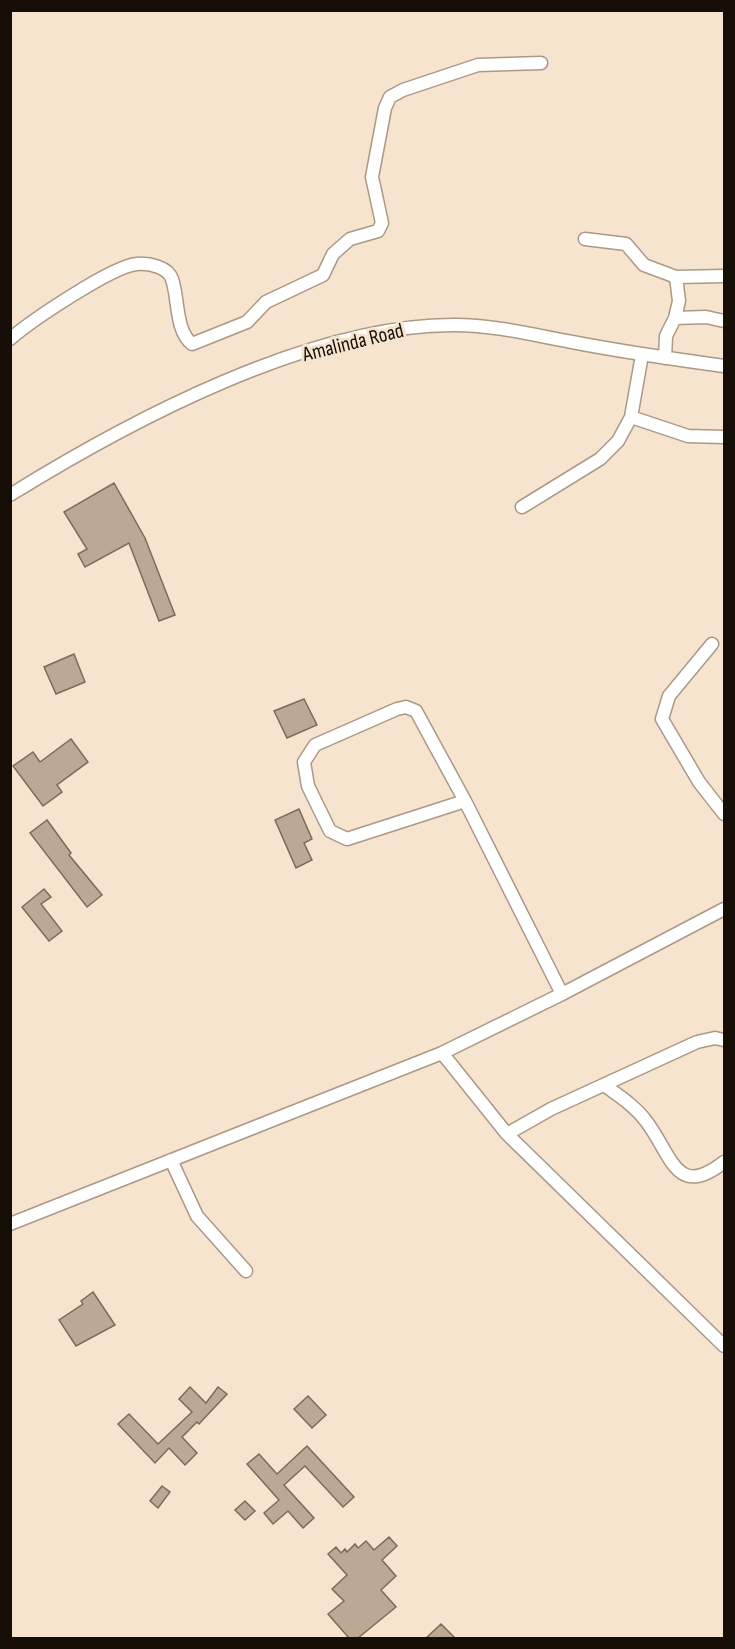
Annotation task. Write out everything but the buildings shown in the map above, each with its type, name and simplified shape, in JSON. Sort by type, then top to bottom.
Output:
[{"type":"street","points":[[10,339],[38,316],[110,275],[135,264],[159,266],[172,277],[183,331],[192,344],[248,322],[267,302],[323,275],[333,254],[350,239],[378,231],[382,224],[372,177],[390,97],[403,90],[478,65],[541,63]]},
{"type":"street","points":[[585,239],[626,244],[644,265],[676,277],[724,276]]},
{"type":"street","points":[[665,358],[666,336],[675,318],[679,301],[676,277]]},
{"type":"street","points":[[675,318],[706,316],[724,321]]},
{"type":"street","name":"Amalinda Road","points":[[10,495],[113,435],[212,388],[315,350],[387,330],[420,325],[481,326],[642,355],[724,366]]},
{"type":"street","points":[[522,507],[600,459],[618,441],[631,417],[642,355]]},
{"type":"street","points":[[631,417],[688,436],[724,437]]},
{"type":"street","points":[[712,644],[669,696],[662,719],[699,782],[724,814]]},
{"type":"street","points":[[465,801],[347,839],[330,831],[308,786],[304,762],[315,745],[406,707],[416,711],[422,717],[465,801],[562,994]]},
{"type":"street","points":[[10,1224],[441,1053],[562,994],[724,909]]},
{"type":"street","points":[[507,1134],[604,1085],[698,1042],[715,1038],[724,1040]]},
{"type":"street","points":[[441,1053],[507,1134],[724,1346]]},
{"type":"street","points":[[604,1085],[641,1115],[677,1169],[685,1176],[696,1179],[709,1174],[724,1162]]},
{"type":"street","points":[[171,1160],[197,1216],[246,1271]]}]
